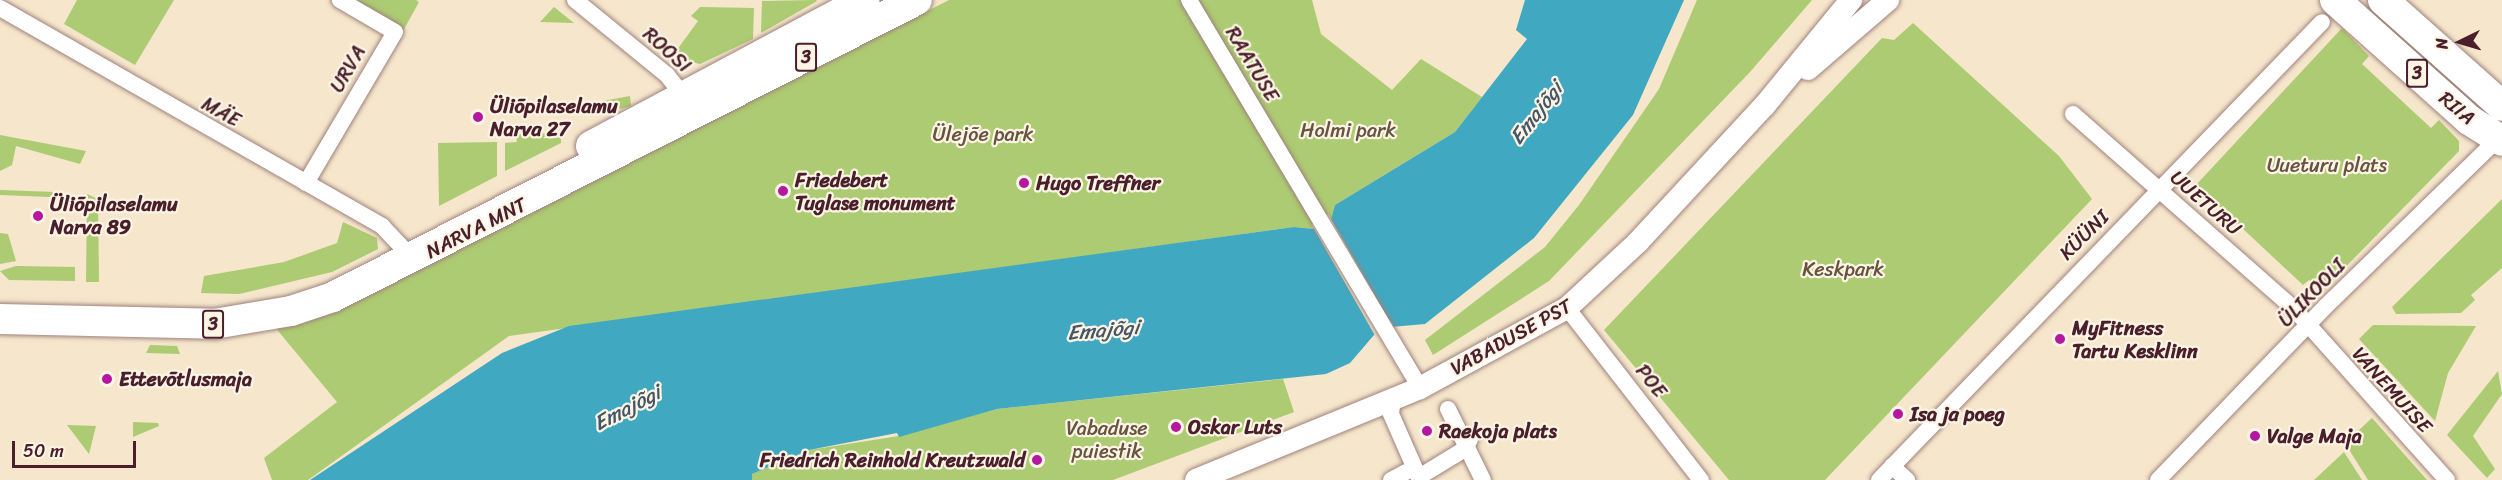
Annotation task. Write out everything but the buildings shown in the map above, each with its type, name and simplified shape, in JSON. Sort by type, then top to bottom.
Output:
[{"type":"highway","name":"NARVA MNT","points":[[0,319],[244,321],[333,297],[690,105],[865,0]]},
{"type":"highway","name":"NARVA MNT","points":[[690,105],[917,0]]},
{"type":"highway","name":"RIIA","points":[[2383,0],[2502,106]]},
{"type":"highway","name":"RIIA","points":[[2328,11],[2469,120],[2501,138]]},
{"type":"highway","name":"NARVA MNT","points":[[0,298],[236,304],[294,293],[410,254]]},
{"type":"main road","name":"VABADUSE PST","points":[[1196,480],[1420,388],[1567,308],[1638,242],[1765,105],[1851,0]]},
{"type":"main road","name":"VABADUSE PST","points":[[1765,105],[1888,0]]},
{"type":"street","name":"URVA","points":[[306,183],[395,32],[340,0]]},
{"type":"street","name":"ROOSI","points":[[575,0],[690,105]]},
{"type":"street","name":"RAATUSE","points":[[1189,0],[1420,388]]},
{"type":"street","name":"MÄE","points":[[0,8],[382,226],[410,254]]},
{"type":"street","name":"KÜÜNI","points":[[1879,480],[2328,11]]},
{"type":"street","name":"UUETURU","points":[[2073,114],[2176,203],[2308,327]]},
{"type":"street","name":"ÜLIKOOLI","points":[[2158,480],[2308,327],[2501,138]]},
{"type":"street","name":"POE","points":[[1567,308],[1701,480]]},
{"type":"street","name":"VANEMUISE","points":[[2308,327],[2446,480]]},
{"type":"street","points":[[1393,399],[1391,414],[1418,475]]},
{"type":"street","points":[[1448,409],[1468,444],[1482,480]]},
{"type":"street","points":[[1391,480],[1418,475],[1468,444]]},
{"type":"street","points":[[1892,466],[1907,480]]},
{"type":"green space","points":[[77,0],[174,0],[135,65],[64,24]]},
{"type":"green space","points":[[338,0],[416,0],[419,2],[403,31]]},
{"type":"green space","points":[[816,0],[817,1],[761,33],[762,1]]},
{"type":"green space","name":"Ülejõe park","points":[[949,0],[1312,0],[1321,34],[1392,90],[1421,59],[1482,97],[1455,132],[1335,205],[1332,220],[1314,229],[1294,227],[509,336],[308,480],[272,480],[264,458],[337,402],[274,326],[344,307]]},
{"type":"green space","points":[[1697,0],[1812,0],[1750,72],[1549,281],[1433,355],[1425,340],[1545,247],[1579,205],[1659,89]]},
{"type":"green space","points":[[2371,3],[2482,108],[2480,111],[2366,9]]},
{"type":"green space","points":[[554,7],[574,23],[540,22]]},
{"type":"green space","points":[[700,7],[754,8],[753,39],[700,64],[681,59],[674,54],[698,21],[691,16]]},
{"type":"green space","name":"Keskpark","points":[[1913,23],[2059,156],[2092,199],[1825,480],[1729,480],[1604,330],[1882,38],[1894,40]]},
{"type":"green space","name":"Uueturu plats","points":[[2342,28],[2369,56],[2362,64],[2431,128],[2439,120],[2459,141],[2459,151],[2322,291],[2309,280],[2303,285],[2196,185]]},
{"type":"green space","points":[[630,96],[631,106],[621,109],[603,101]]},
{"type":"green space","points":[[561,133],[561,143],[505,171],[505,143],[517,142],[516,134]]},
{"type":"green space","points":[[0,135],[86,151],[80,164],[16,146],[12,165],[0,171]]},
{"type":"green space","points":[[497,142],[497,176],[439,206],[438,143]]},
{"type":"green space","points":[[0,190],[55,192],[76,198],[0,195]]},
{"type":"green space","points":[[87,194],[98,199],[99,282],[86,282]]},
{"type":"green space","points":[[2502,199],[2502,268],[2471,295],[2475,300],[2461,313],[2396,314],[2392,307]]},
{"type":"green space","points":[[343,222],[377,238],[378,249],[332,272],[239,294],[201,293],[204,276],[284,262],[337,243]]},
{"type":"green space","points":[[0,233],[8,234],[16,261],[0,264]]},
{"type":"green space","points":[[16,266],[75,267],[75,281],[9,280],[0,271]]},
{"type":"green space","points":[[2373,325],[2476,326],[2448,373],[2435,421],[2359,339]]},
{"type":"green space","points":[[150,345],[177,346],[180,354],[146,353]]},
{"type":"green space","points":[[2498,371],[2502,394],[2473,436],[2495,469],[2487,478],[2447,435]]},
{"type":"green space","name":"Vabaduse puiestik","points":[[1283,379],[1294,412],[1113,480],[752,480],[752,474],[809,450],[899,436],[997,409]]},
{"type":"green space","points":[[2372,418],[2427,480],[2368,480],[2345,443]]},
{"type":"green space","points":[[133,422],[158,423],[159,426],[133,437]]},
{"type":"green space","points":[[67,425],[96,426],[89,454]]},
{"type":"green space","points":[[2344,452],[2362,480],[2314,480]]},
{"type":"water","name":"Emajõgi","points":[[1525,0],[1684,0],[1633,115],[1534,238],[1425,324],[1380,328],[1350,363],[1326,374],[997,409],[899,437],[897,433],[809,450],[752,474],[752,480],[310,480],[502,353],[569,326],[1294,227],[1314,229],[1331,220],[1335,205],[1455,132],[1527,39],[1516,30]]},
{"type":"pier","points":[[1328,214],[1394,329],[1382,331],[1377,339],[1312,225]]},
{"type":"place","name":"Üliõpilaselamu Narva 27","points":[[478,117]]},
{"type":"place","name":"Hugo Treffner","points":[[1024,183]]},
{"type":"place","name":"Friedebert Tuglase monument","points":[[783,191]]},
{"type":"place","name":"Üliõpilaselamu Narva 89","points":[[38,216]]},
{"type":"place","name":"MyFitness Tartu Kesklinn","points":[[2060,339]]},
{"type":"place","name":"Ettevõtlusmaja","points":[[107,379]]},
{"type":"place","name":"Isa ja poeg","points":[[1898,414]]},
{"type":"place","name":"Oskar Luts","points":[[1176,427]]},
{"type":"place","name":"Raekoja plats","points":[[1427,431]]},
{"type":"place","name":"Valge Maja","points":[[2255,436]]},
{"type":"place","name":"Friedrich Reinhold Kreutzwald","points":[[1037,460]]},
{"type":"park label","name":"Holmi park","points":[[1348,130]]}]
